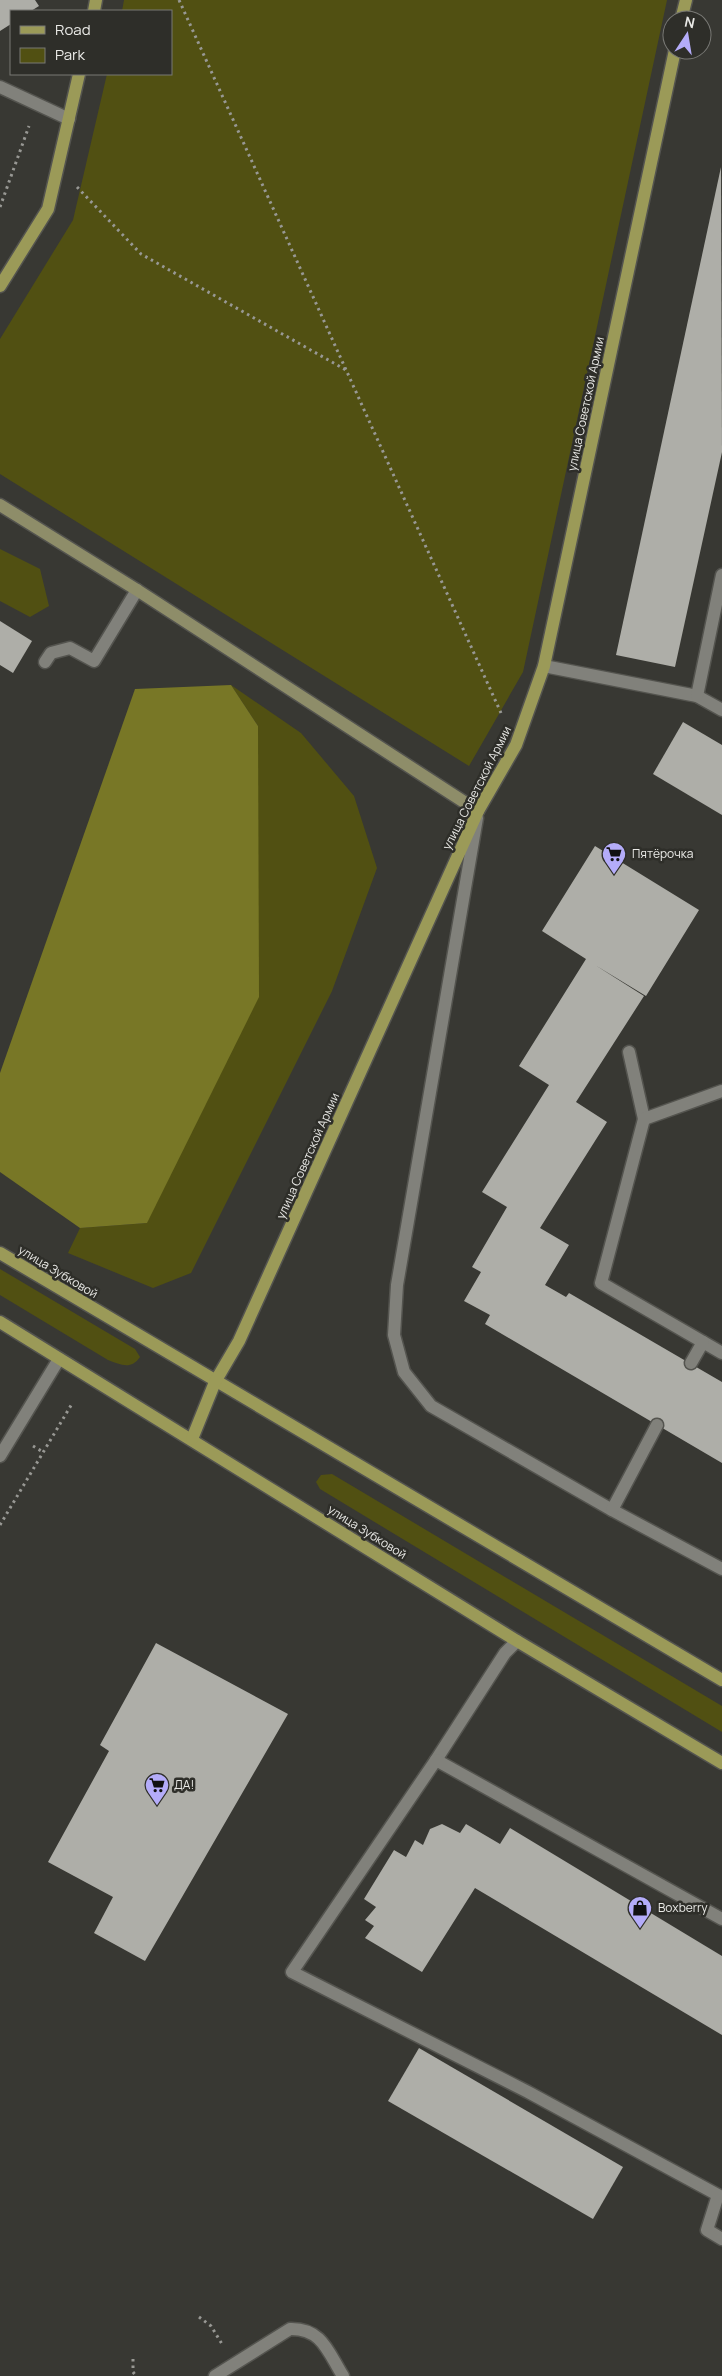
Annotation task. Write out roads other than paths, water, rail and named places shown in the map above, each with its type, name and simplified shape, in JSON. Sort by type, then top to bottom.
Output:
[{"type":"main road","name":"улица Советской Армии","points":[[192,1439],[215,1382],[239,1341],[478,811],[516,746],[544,666],[673,60]]},
{"type":"main road","points":[[0,286],[48,209],[79,75]]},
{"type":"main road","name":"улица Зубковой","points":[[0,1253],[215,1382],[722,1680]]},
{"type":"main road","name":"улица Зубковой","points":[[0,1322],[517,1641],[722,1763]]},
{"type":"street","points":[[0,86],[69,119]]},
{"type":"street","points":[[0,505],[136,590],[478,811],[397,1285],[394,1335],[404,1372],[431,1406],[612,1510],[722,1569]]},
{"type":"street","points":[[697,696],[722,575]]},
{"type":"street","points":[[45,662],[51,653],[70,648],[94,661],[136,590]]},
{"type":"street","points":[[544,666],[697,696],[722,710]]},
{"type":"street","points":[[629,1052],[644,1119],[601,1283],[722,1353]]},
{"type":"street","points":[[644,1119],[722,1091]]},
{"type":"street","points":[[691,1363],[703,1342]]},
{"type":"street","points":[[0,1456],[59,1359]]},
{"type":"street","points":[[612,1510],[657,1425]]},
{"type":"street","points":[[517,1641],[505,1653],[436,1760],[292,1972],[528,2092],[718,2195],[707,2230],[722,2239]]},
{"type":"street","points":[[436,1760],[722,1919]]},
{"type":"street","points":[[216,2376],[290,2330],[303,2329],[318,2336],[343,2376]]},
{"type":"place","name":"Пятёрочка","points":[[614,875]]},
{"type":"place","name":"ДА!","points":[[157,1806]]},
{"type":"place","name":"Boxberry","points":[[640,1929]]}]
